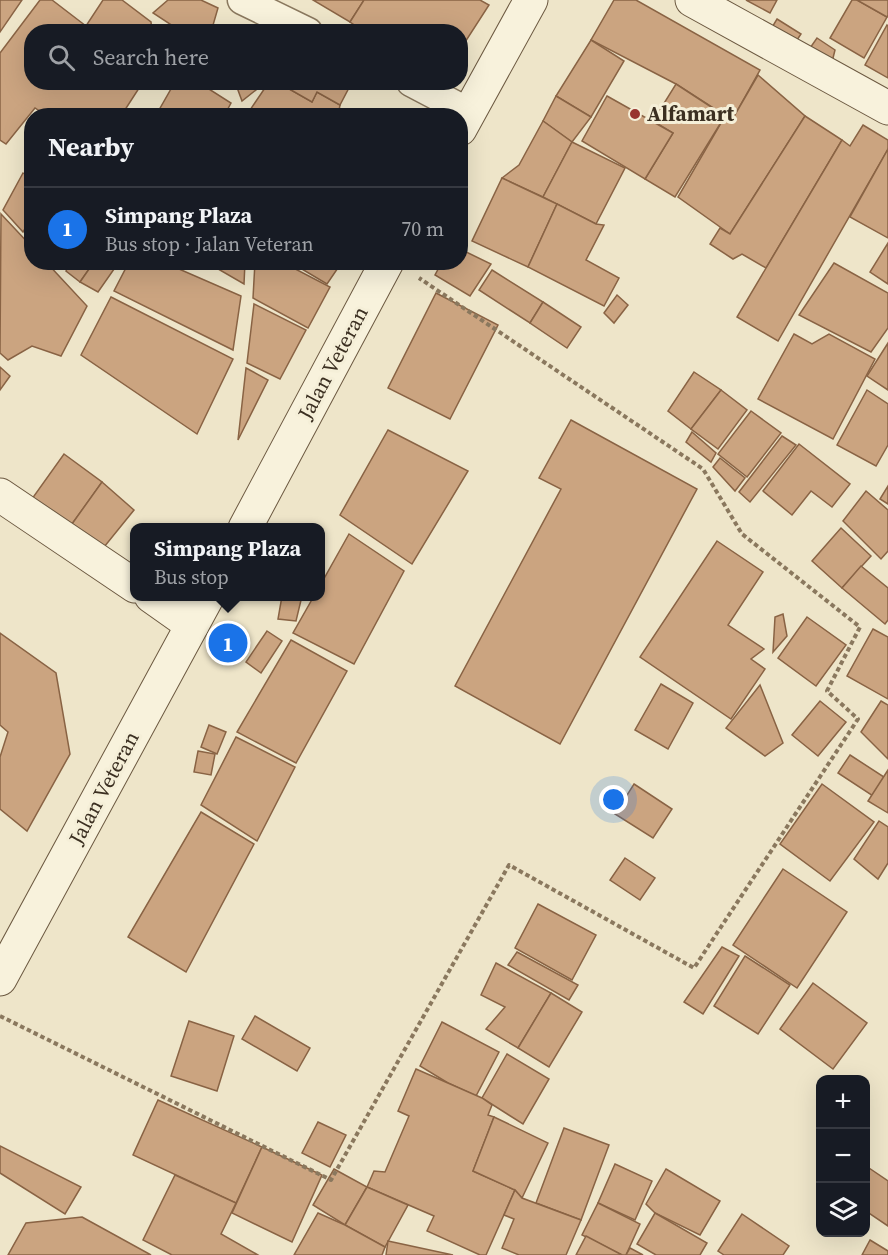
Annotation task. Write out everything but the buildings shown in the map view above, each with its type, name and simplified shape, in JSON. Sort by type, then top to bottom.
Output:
[{"type":"main road","points":[[468,116],[531,0]]},
{"type":"main road","points":[[692,0],[888,108]]},
{"type":"main road","name":"Jalan Veteran","points":[[248,523],[383,270]]},
{"type":"main road","points":[[0,495],[130,583]]},
{"type":"main road","points":[[157,601],[192,625]]},
{"type":"main road","name":"Jalan Veteran","points":[[0,979],[206,601]]},
{"type":"street","points":[[242,0],[292,24]]},
{"type":"street","points":[[422,90],[447,108]]},
{"type":"path","points":[[0,1016],[331,1180],[509,866],[694,968],[858,719],[827,691],[860,627],[742,534],[703,470],[416,276]]},
{"type":"place","name":"Alfamart","points":[[635,114]]},
{"type":"place","name":"Simpang Plaza","points":[[228,643]]}]
